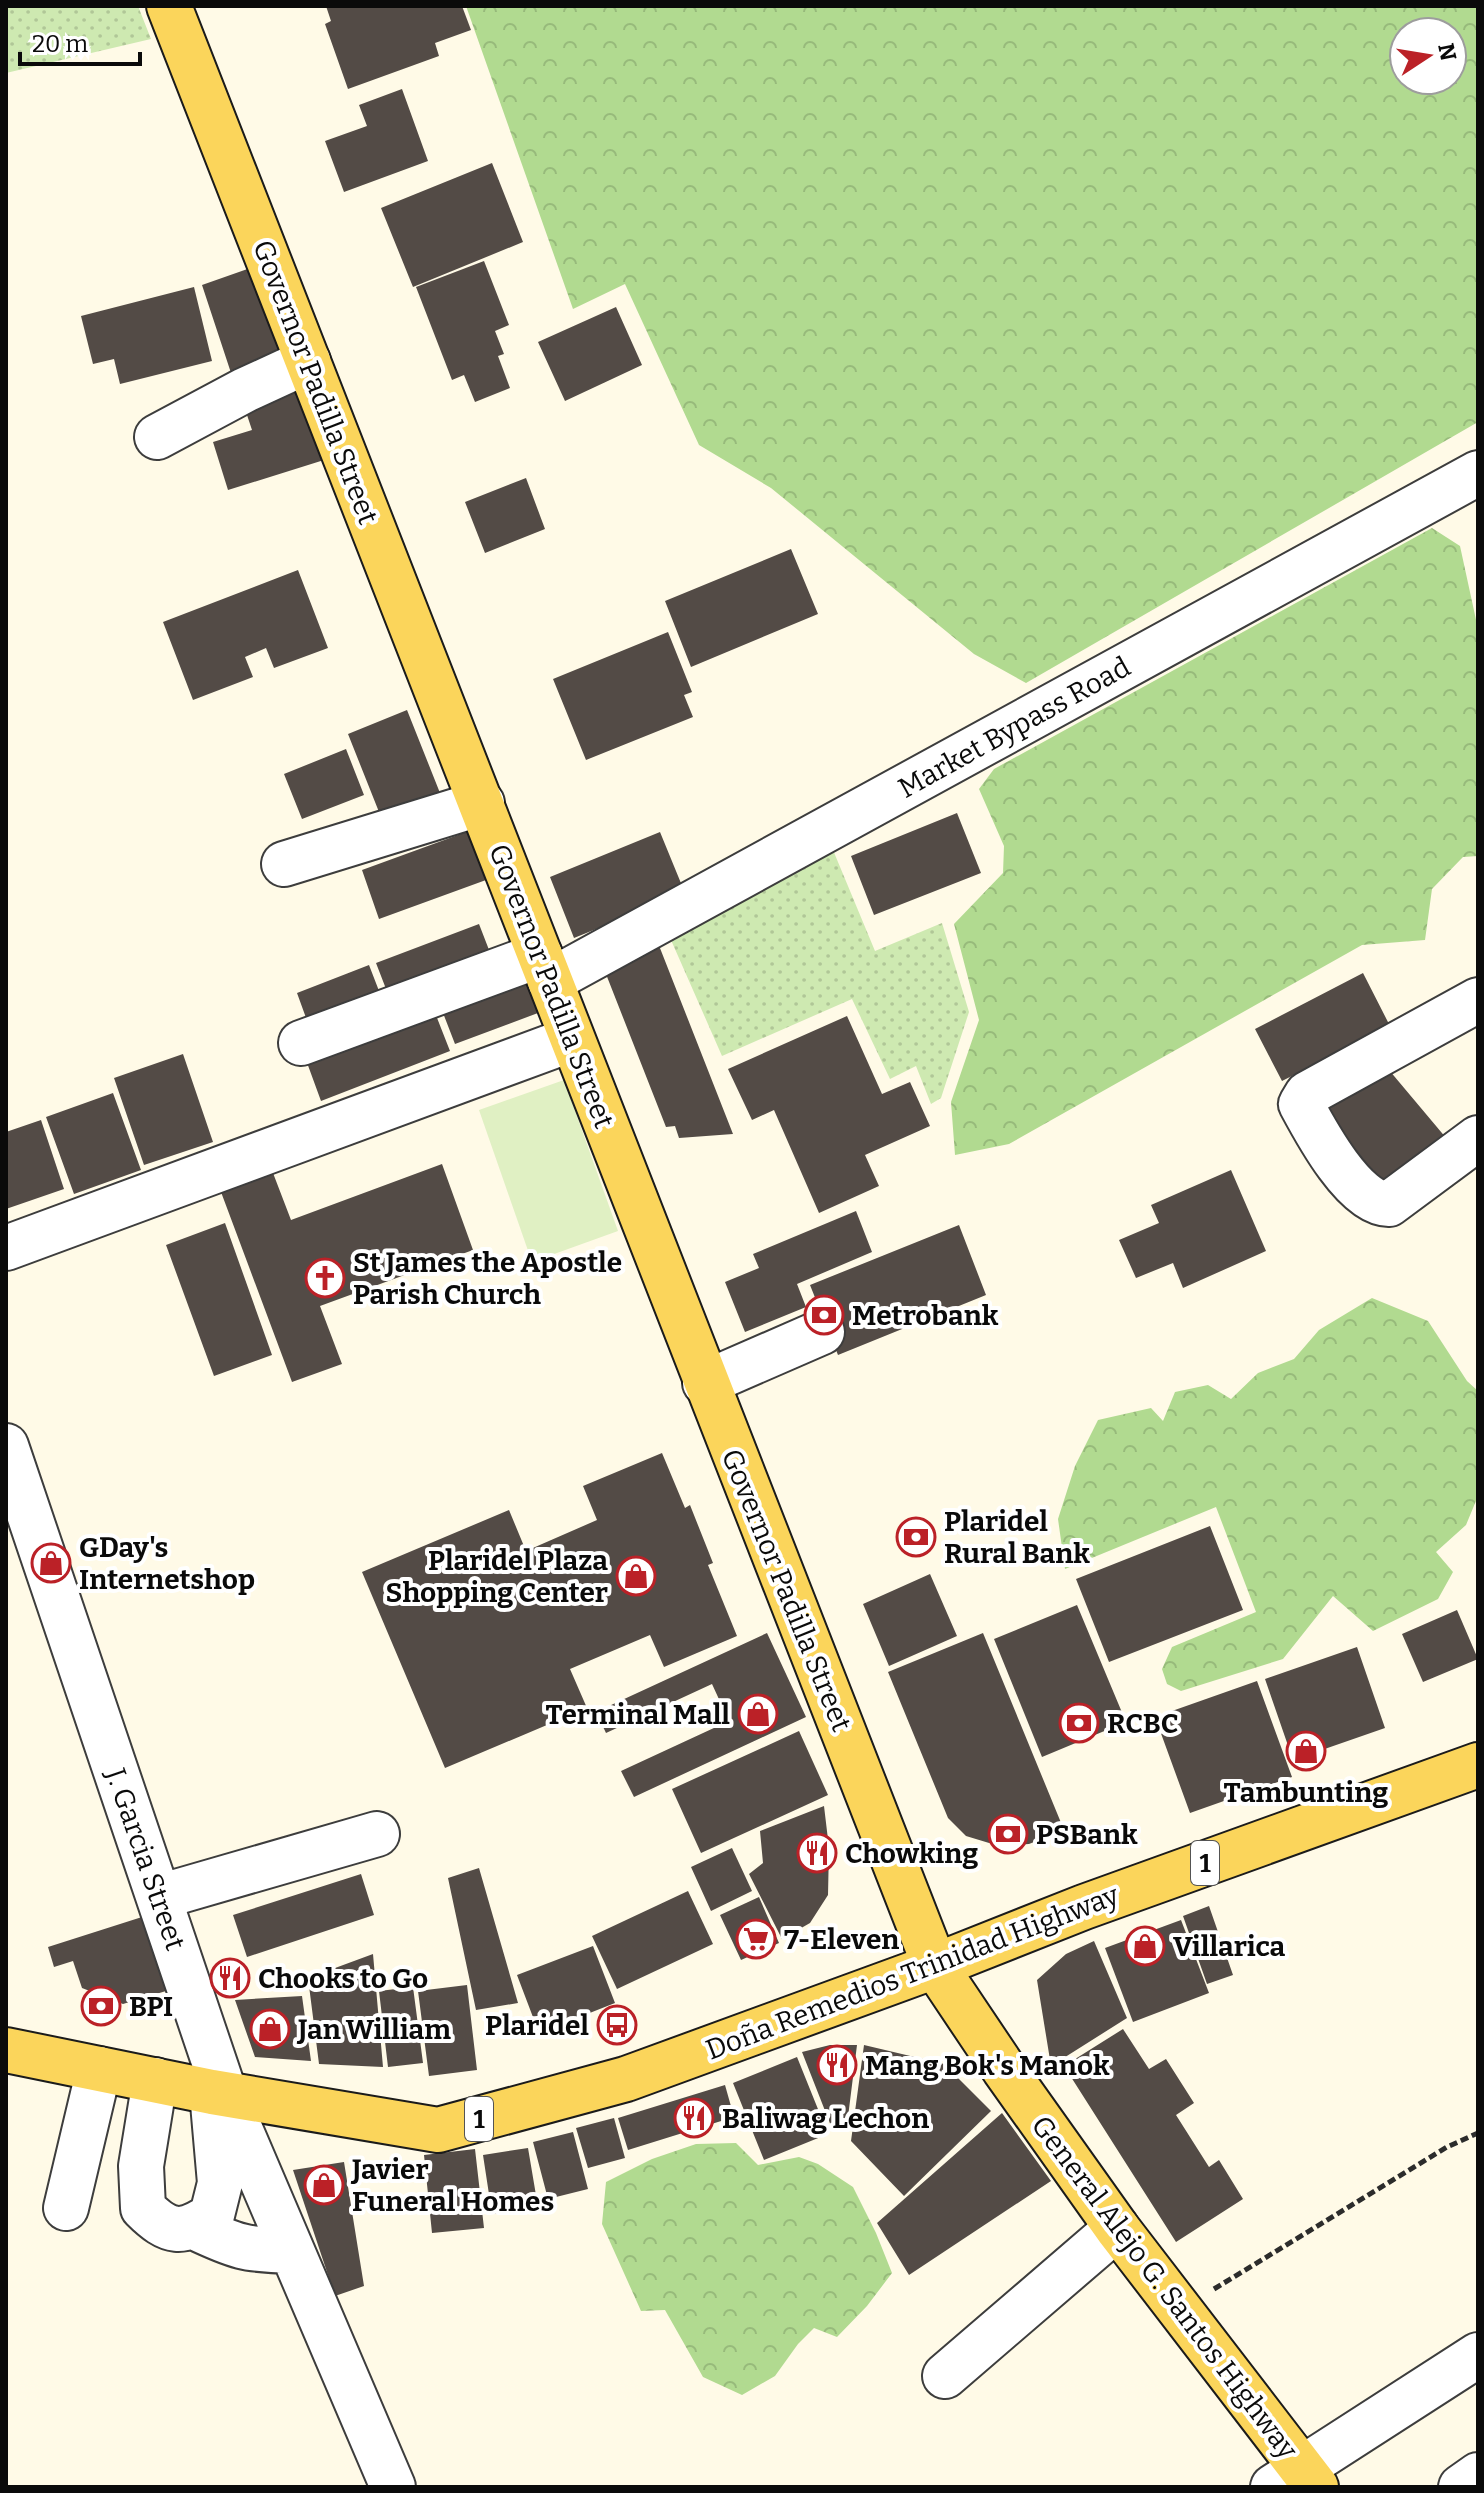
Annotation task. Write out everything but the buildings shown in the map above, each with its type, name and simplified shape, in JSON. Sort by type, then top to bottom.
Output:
[{"type":"main road","name":"Governor Padilla Street","points":[[169,6],[935,1966]]},
{"type":"main road","name":"Doña Remedios Trinidad Highway","points":[[6,2050],[219,2093],[438,2130],[626,2079],[935,1966],[1084,1907],[1478,1765]]},
{"type":"main road","name":"General Alejo G. Santos Highway","points":[[935,1966],[1117,2228],[1182,2309],[1297,2481]]},
{"type":"street","points":[[157,437],[245,390],[308,361]]},
{"type":"street","name":"Market Bypass Road","points":[[301,1043],[545,968],[1478,473]]},
{"type":"street","points":[[284,864],[482,803]]},
{"type":"street","points":[[1478,1000],[1307,1094],[1301,1104],[1357,1188],[1378,1204],[1389,1204],[1478,1138]]},
{"type":"street","points":[[6,1248],[572,1039]]},
{"type":"street","points":[[705,1383],[822,1332]]},
{"type":"street","name":"J. Garcia Street","points":[[6,1446],[23,1550],[159,1897],[219,2093],[292,2251],[393,2487]]},
{"type":"street","points":[[159,1897],[377,1834]]},
{"type":"street","points":[[66,2208],[99,2069]]},
{"type":"street","points":[[155,2080],[141,2166],[143,2208],[161,2225],[179,2230],[194,2227],[212,2215],[220,2183],[219,2093]]},
{"type":"street","points":[[194,2227],[251,2251],[292,2251]]},
{"type":"street","points":[[945,2376],[1117,2228]]},
{"type":"street","points":[[1297,2481],[1478,2355]]},
{"type":"street","points":[[1461,2487],[1478,2475]]},
{"type":"path","points":[[1182,2309],[1447,2147],[1478,2133]]},
{"type":"green space","points":[[6,6],[138,6],[151,39],[6,73]]},
{"type":"green space","points":[[466,6],[1478,6],[1478,422],[1026,683],[974,654],[771,488],[699,445],[625,284],[573,309]]},
{"type":"green space","points":[[1432,528],[1460,546],[1478,629],[1478,856],[1463,857],[1432,889],[1425,940],[1362,945],[1009,1144],[955,1155],[951,1102],[979,1020],[954,924],[1003,873],[1004,846],[979,789],[994,769]]},
{"type":"green space","points":[[833,850],[875,951],[942,923],[969,1012],[941,1098],[931,1104],[916,1066],[890,1079],[852,999],[722,1056],[671,940]]},
{"type":"green space","points":[[564,1080],[618,1231],[532,1262],[479,1110]]},
{"type":"green space","points":[[1372,1298],[1428,1321],[1467,1381],[1478,1391],[1478,1496],[1466,1525],[1436,1552],[1453,1572],[1438,1599],[1373,1631],[1333,1596],[1283,1659],[1181,1691],[1167,1684],[1162,1669],[1172,1647],[1256,1612],[1216,1507],[1065,1569],[1058,1519],[1075,1466],[1098,1420],[1151,1408],[1163,1421],[1175,1392],[1208,1385],[1231,1399],[1258,1373],[1294,1359],[1319,1330]]},
{"type":"green space","points":[[736,2143],[758,2165],[799,2157],[818,2164],[853,2187],[892,2273],[867,2306],[837,2337],[814,2328],[775,2376],[742,2395],[703,2377],[665,2310],[641,2311],[602,2224],[606,2182],[652,2159],[696,2144]]},
{"type":"place","name":"St James the Apostle Parish Church","points":[[325,1278]]},
{"type":"place","name":"Metrobank","points":[[824,1315]]},
{"type":"place","name":"Plaridel Rural Bank","points":[[916,1537]]},
{"type":"place","name":"GDay's Internetshop","points":[[51,1563]]},
{"type":"place","name":"Plaridel Plaza Shopping Center","points":[[636,1576]]},
{"type":"place","name":"Terminal Mall","points":[[758,1714]]},
{"type":"place","name":"RCBC","points":[[1079,1723]]},
{"type":"place","name":"Tambunting","points":[[1306,1751]]},
{"type":"place","name":"PSBank","points":[[1008,1834]]},
{"type":"place","name":"Chowking","points":[[817,1853]]},
{"type":"place","name":"7-Eleven","points":[[756,1939]]},
{"type":"place","name":"Villarica","points":[[1145,1946]]},
{"type":"place","name":"Chooks to Go","points":[[230,1978]]},
{"type":"place","name":"BPI","points":[[101,2006]]},
{"type":"place","name":"Plaridel","points":[[617,2025]]},
{"type":"place","name":"Jan William","points":[[270,2029]]},
{"type":"place","name":"Mang Bok's Manok","points":[[837,2065]]},
{"type":"place","name":"Baliwag Lechon","points":[[694,2118]]},
{"type":"place","name":"Javier Funeral Homes","points":[[324,2185]]}]
